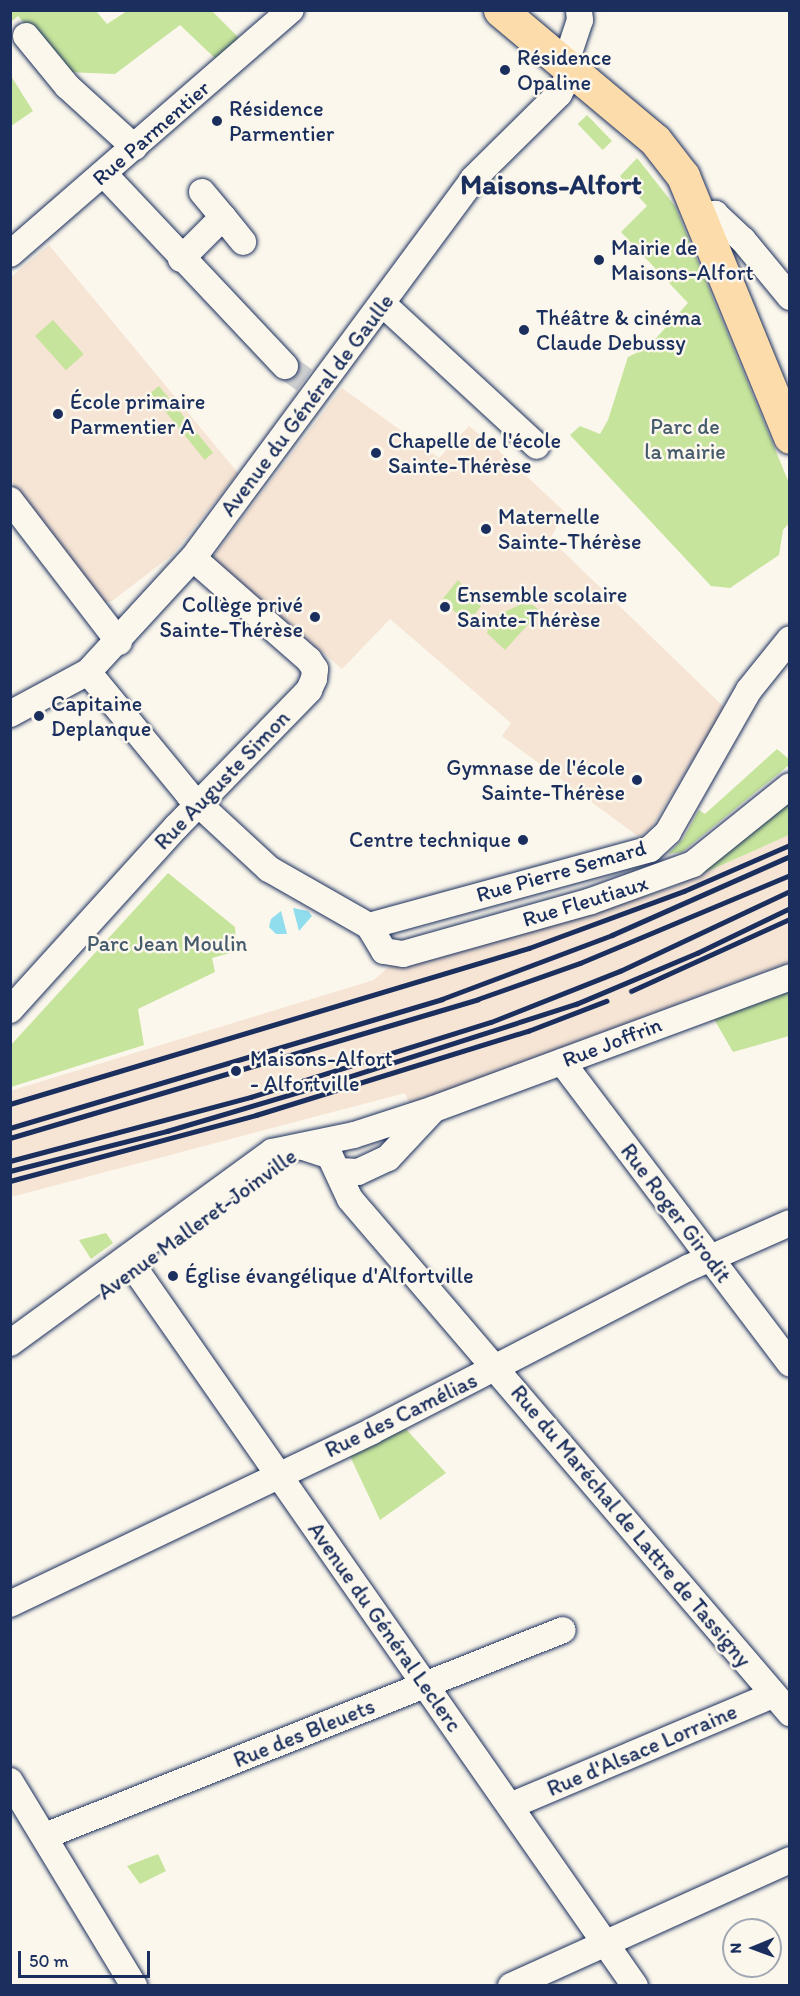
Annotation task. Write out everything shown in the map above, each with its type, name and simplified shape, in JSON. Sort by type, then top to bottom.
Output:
[{"type":"main road","points":[[500,10],[566,62],[655,140],[683,176],[704,220],[789,437]]},
{"type":"street","name":"Rue Parmentier","points":[[10,254],[291,10]]},
{"type":"street","name":"Avenue du Général de Gaulle","points":[[10,714],[88,672],[119,642],[194,558],[303,378],[383,304],[473,179],[559,94],[567,79],[566,62],[586,14]]},
{"type":"street","points":[[26,36],[68,86],[134,147]]},
{"type":"street","points":[[104,174],[181,259],[303,378]]},
{"type":"street","points":[[202,192],[243,242]]},
{"type":"street","points":[[704,220],[715,214],[789,297]]},
{"type":"street","points":[[181,259],[223,217]]},
{"type":"street","points":[[383,304],[537,446]]},
{"type":"street","points":[[10,500],[119,642]]},
{"type":"street","name":"Rue Auguste Simon","points":[[10,1010],[309,690],[315,669],[194,558]]},
{"type":"street","name":"Rue Pierre Semard","points":[[369,926],[650,849],[668,832],[749,690],[787,647]]},
{"type":"street","points":[[88,672],[200,805],[269,869],[369,926]]},
{"type":"street","name":"Rue Fleutiaux","points":[[369,926],[384,951],[403,954],[591,901],[693,864],[789,786]]},
{"type":"street","name":"Rue Joffrin","points":[[303,1147],[434,1109],[789,977]]},
{"type":"street","name":"Rue Roger Girodit","points":[[562,1062],[789,1364]]},
{"type":"street","points":[[303,1147],[330,1156],[340,1171],[358,1172],[388,1158],[434,1109]]},
{"type":"street","name":"Avenue Malleret-Joinville","points":[[10,1359],[303,1147]]},
{"type":"street","name":"Avenue Malleret-Joinville","points":[[10,1343],[264,1157],[303,1147]]},
{"type":"street","name":"Rue du Maréchal de Lattre de Tassigny","points":[[340,1171],[350,1199],[781,1704]]},
{"type":"street","name":"Rue des Camélias","points":[[10,1604],[496,1368],[711,1259],[789,1223]]},
{"type":"street","name":"Avenue du Général Leclerc","points":[[135,1269],[635,1986]]},
{"type":"street","name":"Rue des Bleuets","points":[[45,1836],[563,1630]]},
{"type":"street","name":"Rue d'Alsace Lorraine","points":[[510,1806],[781,1704]]},
{"type":"street","points":[[10,1781],[134,1986]]},
{"type":"street","points":[[511,1986],[604,1941],[789,1860]]},
{"type":"shaded area","points":[[49,245],[238,473],[172,555],[112,601],[104,603],[11,481],[10,278]]},
{"type":"shaded area","name":"Ensemble scolaire Sainte-Thérèse","points":[[342,388],[439,458],[469,426],[498,450],[565,512],[550,539],[725,708],[651,828],[639,837],[502,736],[511,723],[390,619],[342,669],[212,558]]},
{"type":"shaded area","points":[[789,835],[789,962],[410,1104],[405,1093],[11,1197],[10,1091],[374,980],[392,964],[666,890]]},
{"type":"green space","points":[[11,11],[96,11],[107,24],[127,11],[212,11],[241,40],[217,60],[180,25],[115,74],[65,72],[18,16],[11,22]]},
{"type":"green space","points":[[11,76],[33,111],[10,126]]},
{"type":"green space","points":[[587,115],[612,141],[603,150],[578,124]]},
{"type":"green space","name":"Parc de la mairie","points":[[637,158],[675,206],[789,483],[789,523],[783,530],[779,555],[730,588],[711,586],[570,435],[580,426],[600,434],[608,420],[628,357],[648,347],[688,303],[621,232],[647,206],[620,176]]},
{"type":"green space","points":[[53,320],[84,354],[66,370],[35,336]]},
{"type":"green space","points":[[159,386],[213,453],[205,460],[150,393]]},
{"type":"green space","points":[[458,580],[481,606],[475,614],[459,615],[441,601]]},
{"type":"green space","points":[[522,604],[533,605],[540,611],[505,650],[487,633],[491,618]]},
{"type":"green space","points":[[777,749],[789,759],[789,765],[682,852],[668,854],[683,839],[699,810],[705,814]]},
{"type":"green space","points":[[789,801],[789,835],[688,880],[719,859]]},
{"type":"green space","name":"Parc Jean Moulin","points":[[168,873],[235,927],[236,942],[230,953],[212,958],[215,972],[138,1009],[144,1045],[11,1087],[11,1045]]},
{"type":"green space","points":[[789,992],[789,1036],[733,1052],[714,1019]]},
{"type":"green space","points":[[106,1233],[113,1243],[91,1259],[79,1240]]},
{"type":"green space","points":[[405,1428],[446,1473],[380,1520],[349,1454]]},
{"type":"green space","points":[[158,1854],[166,1871],[140,1884],[127,1866]]},
{"type":"water","points":[[293,908],[308,911],[312,916],[299,931]]},
{"type":"water","points":[[281,911],[287,934],[276,934],[269,927],[271,919]]},
{"type":"tunnel","points":[[285,366],[304,380]]},
{"type":"railway","points":[[10,1104],[529,948],[684,891],[790,845]]},
{"type":"railway","points":[[10,1128],[442,999],[612,935],[790,856]]},
{"type":"railway","points":[[10,1138],[478,999],[580,963],[790,875]]},
{"type":"railway","points":[[10,1161],[251,1097],[491,1022],[620,971],[790,891]]},
{"type":"railway","points":[[342,1079],[576,1004],[697,953],[790,908]]},
{"type":"railway","points":[[631,991],[790,919]]},
{"type":"railway","points":[[10,1181],[256,1115],[528,1031],[606,1001]]},
{"type":"railway","points":[[10,1171],[167,1131],[316,1087]]},
{"type":"place","name":"Résidence Opaline","points":[[505,70]]},
{"type":"place","name":"Résidence Parmentier","points":[[217,121]]},
{"type":"place","name":"Mairie de Maisons-Alfort","points":[[599,260]]},
{"type":"place","name":"Théâtre & cinéma Claude Debussy","points":[[524,330]]},
{"type":"place","name":"École primaire Parmentier A","points":[[58,414]]},
{"type":"place","name":"Chapelle de l'école Sainte-Thérèse","points":[[376,453]]},
{"type":"place","name":"Maternelle Sainte-Thérèse","points":[[486,529]]},
{"type":"place","name":"Ensemble scolaire Sainte-Thérèse","points":[[445,607]]},
{"type":"place","name":"Collège privé Sainte-Thérèse","points":[[315,617]]},
{"type":"place","name":"Capitaine Deplanque","points":[[39,716]]},
{"type":"place","name":"Gymnase de l'école Sainte-Thérèse","points":[[637,780]]},
{"type":"place","name":"Centre technique","points":[[523,840]]},
{"type":"place","name":"Maisons-Alfort - Alfortville","points":[[236,1071]]},
{"type":"place","name":"Église évangélique d'Alfortville","points":[[173,1276]]},
{"type":"district","name":"Maisons-Alfort","points":[[551,184]]}]
